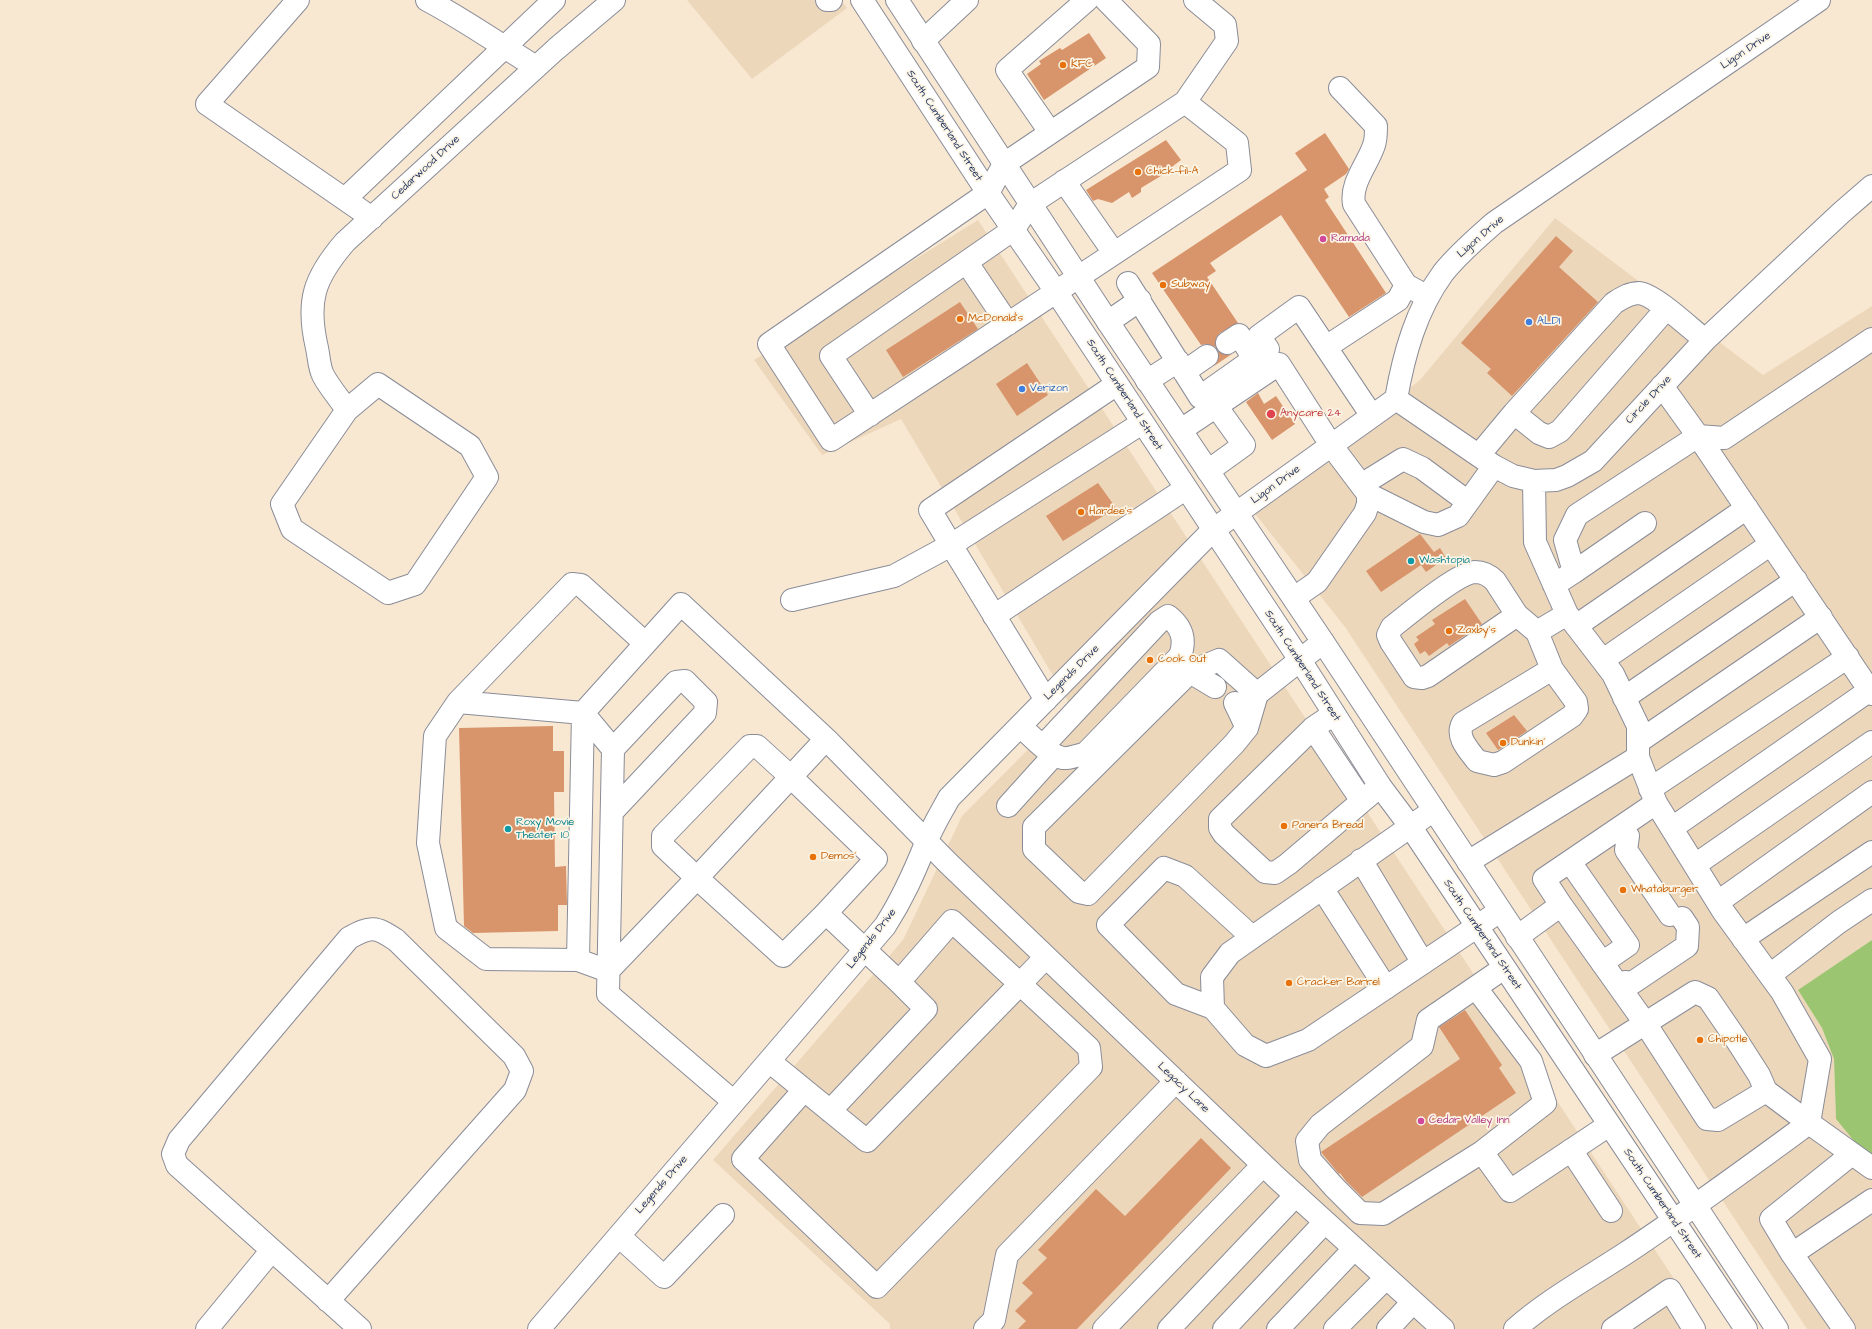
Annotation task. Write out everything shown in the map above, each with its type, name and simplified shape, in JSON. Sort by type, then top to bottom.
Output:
[{"type":"street","points":[[298,0],[207,104],[372,218]]},
{"type":"street","points":[[427,0],[453,14],[536,67]]},
{"type":"street","points":[[345,199],[554,0]]},
{"type":"street","name":"Cedarwood Drive","points":[[347,410],[323,375],[313,332],[313,310],[316,286],[331,258],[345,242],[536,67],[614,0]]},
{"type":"street","name":"South Cumberland Street","points":[[862,0],[988,193],[1014,229],[1300,660],[1380,786],[1410,826],[1746,1329]]},
{"type":"street","points":[[896,0],[1078,277],[1324,642],[1776,1329]]},
{"type":"street","points":[[923,41],[967,0]]},
{"type":"street","points":[[1050,132],[1007,70],[1087,0]]},
{"type":"street","points":[[1106,0],[1149,44],[1148,67],[1004,164],[988,193],[769,344],[831,440],[1056,293],[1240,170],[1237,143],[1185,102]]},
{"type":"street","points":[[870,415],[831,356],[1014,229],[1030,204],[1185,102],[1227,41],[1225,25],[1195,0]]},
{"type":"street","name":"Ligon Drive","points":[[1213,530],[1396,399],[1404,357],[1421,309],[1428,296],[1444,272],[1464,250],[1494,223],[1819,0]]},
{"type":"street","points":[[1340,88],[1376,126],[1375,144],[1363,167],[1353,196],[1354,204],[1406,285],[1428,296]]},
{"type":"street","points":[[1064,181],[1114,253]]},
{"type":"street","name":"Circle Drive","points":[[1396,399],[1486,461],[1514,476],[1534,481],[1556,480],[1579,470],[1593,461],[1705,340],[1842,212],[1872,186]]},
{"type":"street","points":[[967,263],[1008,324]]},
{"type":"street","points":[[1326,347],[1398,300],[1406,285]]},
{"type":"street","points":[[1108,322],[1134,292],[1200,397],[1267,357]]},
{"type":"street","points":[[1372,416],[1299,307],[1259,336],[1267,357],[1331,446],[1365,490],[1424,522],[1438,525],[1458,516],[1468,502],[1486,461],[1514,413],[1614,303],[1626,295],[1640,293],[1654,299],[1705,340]]},
{"type":"street","points":[[1514,413],[1539,433],[1549,437],[1560,431],[1666,309]]},
{"type":"street","points":[[1227,343],[1239,336],[1267,357]]},
{"type":"street","points":[[1574,572],[1565,540],[1577,515],[1698,436],[1724,438],[1872,339]]},
{"type":"street","points":[[1148,381],[1207,356]]},
{"type":"street","points":[[1181,430],[1216,406],[1267,357]]},
{"type":"street","points":[[378,384],[470,446],[487,477],[415,584],[388,593],[292,529],[282,504],[347,410],[378,384]]},
{"type":"street","points":[[1046,700],[930,510],[1117,384]]},
{"type":"street","points":[[1662,386],[1698,436],[1871,692],[1672,828]]},
{"type":"street","points":[[1208,471],[1244,445],[1216,406]]},
{"type":"street","points":[[792,600],[894,576],[951,545],[1142,423]]},
{"type":"street","points":[[1365,490],[1403,459],[1422,468],[1468,502]]},
{"type":"street","points":[[1515,1329],[1554,1298],[1626,1253],[1695,1206],[1810,1123],[1820,1059],[1782,992],[1718,902],[1653,796],[1638,750],[1638,726],[1613,674],[1572,620],[1554,585],[1535,542],[1534,481]]},
{"type":"street","points":[[994,616],[1185,488]]},
{"type":"street","points":[[1294,598],[1317,582],[1365,513],[1368,504],[1365,490]]},
{"type":"street","points":[[1537,632],[1572,620],[1747,508]]},
{"type":"street","points":[[1554,585],[1645,523]]},
{"type":"street","name":"Legends Drive","points":[[539,1329],[885,926],[901,901],[911,881],[926,842],[949,798],[1213,530]]},
{"type":"street","points":[[1602,660],[1771,544]]},
{"type":"street","points":[[1517,615],[1428,676],[1422,678],[1414,677],[1388,635],[1392,627],[1459,577],[1476,572],[1491,577],[1517,615],[1537,632],[1552,669],[1576,702],[1577,709],[1572,716],[1503,762],[1494,765],[1477,761],[1460,735],[1460,729],[1463,723],[1552,669]]},
{"type":"street","points":[[1624,698],[1796,580]]},
{"type":"street","points":[[578,960],[583,713],[645,643],[581,585],[572,584],[458,702],[435,736],[428,844],[446,928],[486,959],[578,960],[608,971]]},
{"type":"street","name":"Legacy Lane","points":[[645,643],[681,604],[826,739],[926,842],[1263,1165],[1443,1329]]},
{"type":"street","points":[[1008,806],[1057,752],[1108,677],[1159,622],[1168,616],[1175,622],[1182,641],[1180,656],[1085,754],[1057,752],[1020,726]]},
{"type":"street","points":[[1468,862],[1638,750],[1821,617]]},
{"type":"street","points":[[1257,694],[1219,660],[1190,672],[1034,827],[1034,848],[1079,892],[1088,894],[1234,744],[1247,728],[1257,694],[1324,642]]},
{"type":"street","points":[[1766,1091],[1718,1120],[1707,1119],[1644,1023],[1622,984],[1602,963],[1544,879],[1570,862],[1625,832],[1653,796],[1848,657]]},
{"type":"street","points":[[1190,672],[1215,687]]},
{"type":"street","points":[[612,812],[705,713],[706,702],[685,682],[676,682],[613,749]]},
{"type":"street","points":[[458,702],[583,713],[613,749],[608,994],[734,1102]]},
{"type":"street","points":[[1235,703],[1247,728]]},
{"type":"street","points":[[1334,714],[1313,728],[1220,819],[1220,828],[1224,834],[1266,872],[1275,873],[1288,864],[1380,786]]},
{"type":"street","points":[[1313,728],[1362,801]]},
{"type":"street","points":[[608,971],[826,739]]},
{"type":"street","points":[[1695,865],[1872,742]]},
{"type":"street","points":[[750,746],[757,746],[791,777],[876,859],[826,914],[783,956],[696,878],[663,846],[663,836],[750,746]]},
{"type":"street","points":[[1718,902],[1872,792]]},
{"type":"street","points":[[1213,1008],[1212,977],[1230,953],[1434,810]]},
{"type":"street","points":[[1622,984],[1632,983],[1687,946],[1688,928],[1672,910],[1626,850],[1625,832]]},
{"type":"street","points":[[1743,939],[1872,852]]},
{"type":"street","points":[[1361,860],[1422,963]]},
{"type":"street","points":[[1570,862],[1628,945],[1602,963]]},
{"type":"street","points":[[1252,937],[1184,876],[1164,868],[1108,926],[1176,994],[1213,1008],[1245,1045],[1266,1056],[1308,1040],[1500,911]]},
{"type":"street","points":[[1322,888],[1386,988]]},
{"type":"street","points":[[1770,975],[1839,922],[1872,900]]},
{"type":"street","points":[[1517,937],[1561,905]]},
{"type":"street","points":[[826,914],[926,1009],[830,1111]]},
{"type":"street","points":[[804,1090],[743,1159],[877,1287],[1091,1067],[1090,1048],[952,921],[899,982]]},
{"type":"street","points":[[328,1301],[515,1090],[522,1071],[514,1056],[396,940],[380,930],[366,929],[349,938],[179,1140],[174,1154],[177,1165],[328,1301],[360,1329]]},
{"type":"street","points":[[769,1061],[867,1141],[1046,957]]},
{"type":"street","points":[[1476,988],[1530,1061],[1545,1103],[1482,1152],[1384,1214],[1360,1213],[1310,1160],[1307,1141],[1320,1125],[1422,1046],[1428,1020],[1504,968]]},
{"type":"street","points":[[1595,1055],[1695,992],[1701,993],[1708,998],[1734,1036],[1759,1075],[1766,1091],[1872,1168]]},
{"type":"street","points":[[985,1329],[994,1320],[1007,1255],[1176,1082]]},
{"type":"street","points":[[1482,1152],[1510,1191],[1609,1125]]},
{"type":"street","points":[[1571,1150],[1611,1211]]},
{"type":"street","points":[[1844,1329],[1792,1254],[1771,1219],[1852,1154]]},
{"type":"street","points":[[1104,1329],[1263,1165]]},
{"type":"street","points":[[1169,1329],[1296,1195]]},
{"type":"street","points":[[1792,1254],[1872,1200]]},
{"type":"street","points":[[619,1236],[664,1277],[723,1215]]},
{"type":"street","points":[[1224,1329],[1326,1222]]},
{"type":"street","points":[[1278,1329],[1354,1248]]},
{"type":"street","points":[[207,1329],[272,1250]]},
{"type":"street","points":[[1335,1329],[1386,1278]]},
{"type":"street","points":[[1613,1329],[1670,1290],[1687,1327]]},
{"type":"street","points":[[1388,1329],[1413,1302]]},
{"type":"shaded area","points":[[687,0],[841,0],[847,8],[752,79]]},
{"type":"shaded area","points":[[1555,218],[1763,375],[1872,306],[1872,940],[1798,990],[1822,1028],[1834,1059],[1836,1119],[1872,1163],[1872,1329],[1807,1329],[1345,627],[1252,510],[1420,380]]},
{"type":"shaded area","points":[[978,220],[1707,1329],[890,1329],[890,1324],[713,1160],[903,940],[962,816],[1071,706],[901,419],[822,455],[754,360]]},
{"type":"green space","points":[[1872,940],[1872,1163],[1836,1119],[1834,1059],[1822,1028],[1798,990]]},
{"type":"building","points":[[1089,33],[1106,58],[1044,100],[1027,74],[1041,64],[1039,61],[1060,48],[1062,50]]},
{"type":"building","name":"Ramada","points":[[1325,133],[1349,169],[1346,174],[1324,189],[1329,197],[1325,200],[1386,293],[1349,317],[1281,215],[1210,263],[1216,271],[1207,277],[1238,323],[1220,333],[1216,338],[1216,347],[1206,344],[1201,345],[1152,273],[1307,170],[1295,153]]},
{"type":"building","points":[[1166,140],[1181,160],[1173,166],[1174,168],[1141,188],[1141,192],[1132,198],[1129,192],[1112,203],[1098,199],[1093,201],[1086,190]]},
{"type":"building","name":"ALDI","points":[[1556,236],[1573,251],[1559,267],[1598,302],[1512,396],[1487,373],[1491,369],[1461,343]]},
{"type":"building","points":[[960,302],[978,329],[903,377],[886,350]]},
{"type":"building","points":[[1218,351],[1227,355],[1232,354],[1214,366],[1218,361]]},
{"type":"building","name":"Verizon","points":[[1027,363],[1048,395],[1017,416],[996,384]]},
{"type":"building","name":"Anycare 24","points":[[1258,393],[1264,404],[1276,396],[1295,424],[1272,440],[1246,402]]},
{"type":"building","name":"Hardee's","points":[[1098,483],[1116,508],[1063,541],[1046,516]]},
{"type":"building","name":"Washtopia","points":[[1420,534],[1434,552],[1440,548],[1446,558],[1426,572],[1421,565],[1381,592],[1366,571]]},
{"type":"building","name":"Zaxby's","points":[[1465,599],[1482,624],[1449,646],[1447,643],[1429,656],[1425,651],[1420,654],[1414,644],[1419,640],[1416,637],[1435,624],[1432,620]]},
{"type":"building","name":"Dunkin'","points":[[1514,715],[1527,731],[1498,750],[1486,733]]},
{"type":"building","name":"Roxy Movie Theater 10","points":[[553,726],[553,751],[564,751],[564,792],[554,792],[555,867],[566,866],[567,905],[558,905],[558,931],[473,933],[464,926],[459,728]]},
{"type":"building","name":"Cedar Valley Inn","points":[[1465,1010],[1502,1065],[1499,1068],[1516,1093],[1362,1197],[1340,1173],[1339,1174],[1321,1152],[1460,1059],[1439,1027]]},
{"type":"building","points":[[1201,1138],[1231,1168],[1077,1329],[1018,1329],[1026,1321],[1015,1311],[1033,1293],[1022,1283],[1047,1258],[1038,1250],[1096,1189],[1125,1216]]},
{"type":"place","name":"KFC","points":[[1063,65]]},
{"type":"place","name":"Chick-fil-A","points":[[1138,172]]},
{"type":"place","name":"Ramada","points":[[1323,239]]},
{"type":"place","name":"Subway","points":[[1163,285]]},
{"type":"place","name":"McDonald's","points":[[960,319]]},
{"type":"place","name":"ALDI","points":[[1529,322]]},
{"type":"place","name":"Verizon","points":[[1022,389]]},
{"type":"place","name":"Anycare 24","points":[[1271,414]]},
{"type":"place","name":"Hardee's","points":[[1081,512]]},
{"type":"place","name":"Washtopia","points":[[1411,561]]},
{"type":"place","name":"Zaxby's","points":[[1449,631]]},
{"type":"place","name":"Cook Out","points":[[1150,660]]},
{"type":"place","name":"Dunkin'","points":[[1503,743]]},
{"type":"place","name":"Panera Bread","points":[[1284,826]]},
{"type":"place","name":"Roxy Movie Theater 10","points":[[508,829]]},
{"type":"place","name":"Demos'","points":[[813,857]]},
{"type":"place","name":"Whataburger","points":[[1623,890]]},
{"type":"place","name":"Cracker Barrel","points":[[1289,983]]},
{"type":"place","name":"Chipotle","points":[[1700,1040]]},
{"type":"place","name":"Cedar Valley Inn","points":[[1421,1121]]}]
